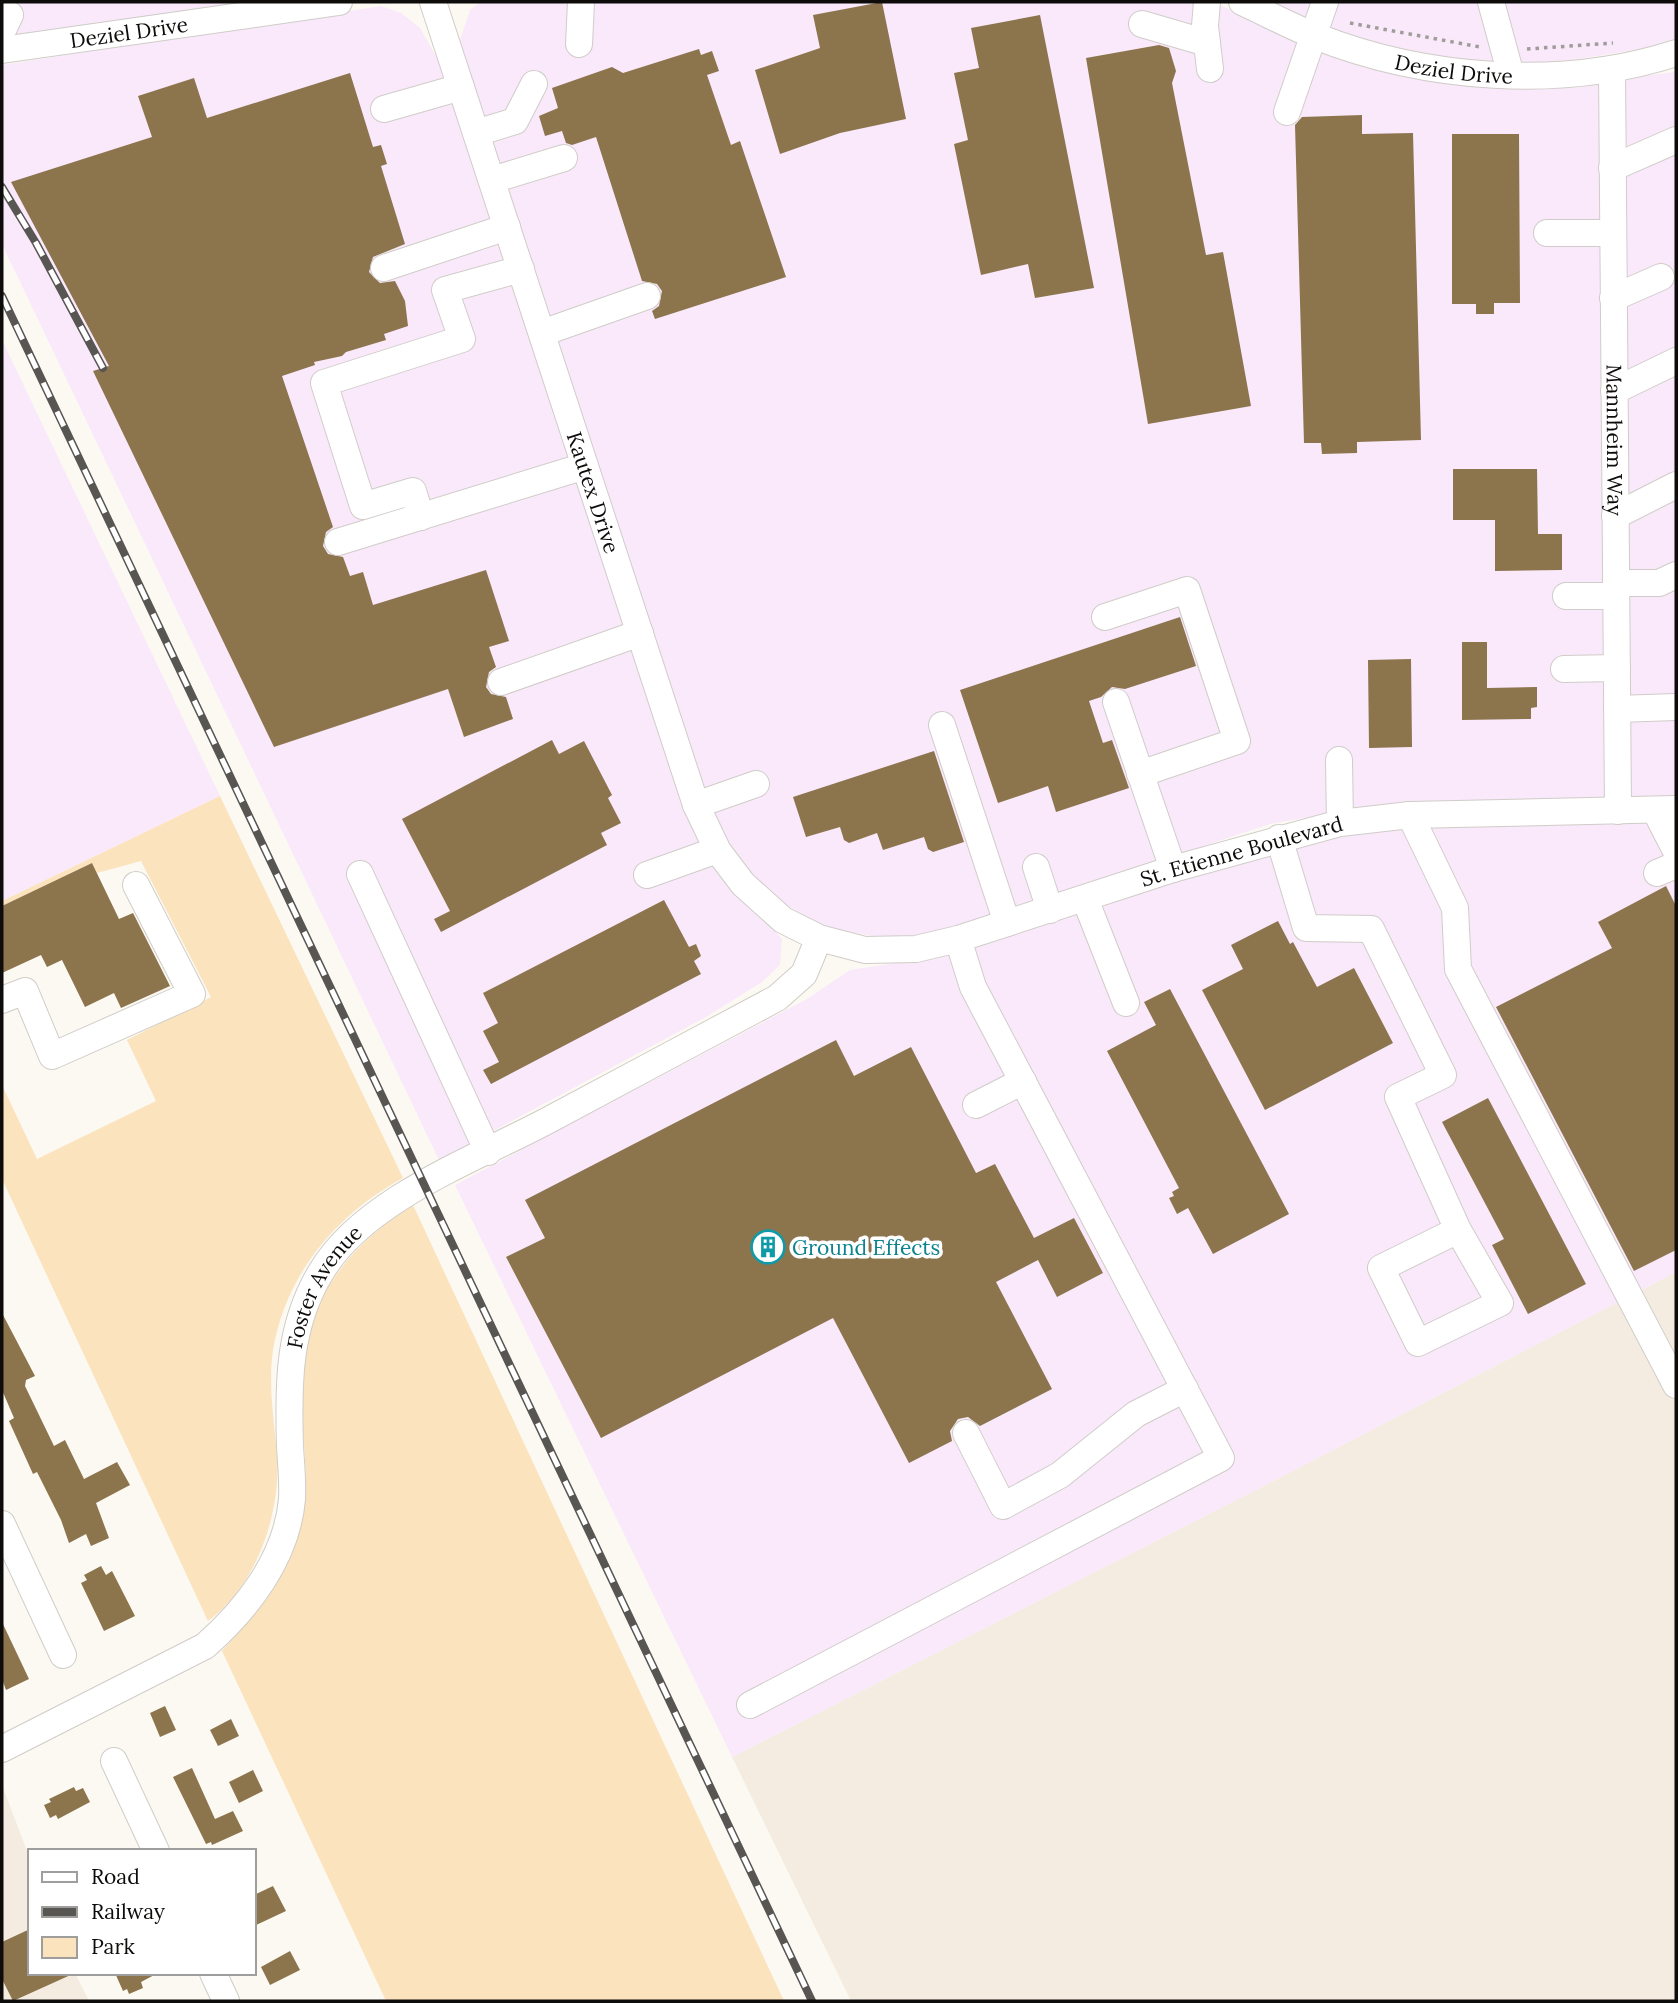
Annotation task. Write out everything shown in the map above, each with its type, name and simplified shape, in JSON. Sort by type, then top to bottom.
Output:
[{"type":"street","name":"Deziel Drive","points":[[2,50],[227,10],[340,2]]},
{"type":"street","name":"Kautex Drive","points":[[433,2],[696,805],[717,850],[743,884],[783,920],[819,939]]},
{"type":"street","points":[[579,44],[582,2]]},
{"type":"street","points":[[1207,2],[1210,69]]},
{"type":"street","name":"Deziel Drive","points":[[1242,2],[1315,36],[1378,56],[1441,69],[1511,75],[1612,69],[1676,53]]},
{"type":"street","points":[[1492,2],[1511,75]]},
{"type":"street","points":[[1287,112],[1315,36],[1333,11]]},
{"type":"street","points":[[1142,24],[1207,43]]},
{"type":"street","name":"Mannheim Way","points":[[1612,69],[1618,811]]},
{"type":"street","points":[[476,133],[514,121],[534,84]]},
{"type":"street","points":[[384,109],[461,87]]},
{"type":"street","points":[[1612,168],[1676,140]]},
{"type":"street","points":[[492,180],[564,158]]},
{"type":"street","points":[[384,268],[507,227]]},
{"type":"street","points":[[1546,233],[1613,233]]},
{"type":"street","points":[[421,517],[412,491],[363,506],[324,383],[462,339],[446,290],[521,269]]},
{"type":"street","points":[[1613,298],[1661,277]]},
{"type":"street","points":[[542,333],[647,296]]},
{"type":"street","points":[[1614,391],[1676,361]]},
{"type":"street","points":[[338,542],[585,467]]},
{"type":"street","points":[[1615,516],[1676,485]]},
{"type":"street","points":[[1566,596],[1659,583],[1676,575]]},
{"type":"street","points":[[1105,617],[1187,590],[1237,741],[1140,774]]},
{"type":"street","points":[[501,682],[640,633]]},
{"type":"street","points":[[1564,669],[1616,668]]},
{"type":"street","points":[[1116,702],[1173,869]]},
{"type":"street","points":[[1617,709],[1676,707]]},
{"type":"street","points":[[942,725],[1007,923]]},
{"type":"street","points":[[1339,760],[1339,823]]},
{"type":"street","points":[[696,805],[756,784]]},
{"type":"street","points":[[1666,810],[1676,851]]},
{"type":"street","name":"St. Etienne Boulevard","points":[[819,939],[865,950],[916,949],[958,939],[1173,869],[1339,823],[1409,815],[1666,810]]},
{"type":"street","points":[[1409,815],[1455,908],[1458,969],[1676,1385]]},
{"type":"street","points":[[1279,838],[1306,928],[1371,929],[1443,1075],[1398,1097],[1458,1230],[1500,1303],[1418,1343],[1381,1268],[1458,1230]]},
{"type":"street","points":[[647,875],[717,850]]},
{"type":"street","points":[[1036,867],[1050,910]]},
{"type":"street","points":[[360,874],[488,1152]]},
{"type":"street","points":[[2,1000],[24,990],[52,1056],[192,994],[136,885]]},
{"type":"street","points":[[1085,899],[1126,1003]]},
{"type":"street","name":"Foster Avenue","points":[[2,1749],[205,1646],[233,1622],[256,1593],[279,1549],[292,1500],[288,1381],[298,1320],[321,1271],[352,1233],[388,1206],[777,998],[804,974],[819,939]]},
{"type":"street","points":[[750,1705],[1222,1458],[973,987],[958,939]]},
{"type":"street","points":[[976,1105],[1023,1081]]},
{"type":"street","points":[[966,1433],[1003,1506],[1059,1475],[1136,1414],[1185,1388]]},
{"type":"street","points":[[2,1524],[63,1655]]},
{"type":"street","points":[[114,1761],[155,1849]]},
{"type":"street","points":[[214,1975],[226,2001]]},
{"type":"path","points":[[1333,11],[1486,48]]},
{"type":"path","points":[[1520,49],[1570,48],[1625,42]]},
{"type":"shaded area","points":[[2,2],[261,2],[2,40]]},
{"type":"shaded area","points":[[481,2],[1213,2],[1299,40],[1403,74],[1536,89],[1676,72],[1676,798],[1379,805],[1270,824],[952,929],[897,940],[825,928],[762,890],[717,829],[459,43],[470,10]]},
{"type":"shaded area","points":[[1268,2],[1676,2],[1676,38],[1646,48],[1553,63],[1460,60],[1373,44],[1311,22]]},
{"type":"shaded area","points":[[381,6],[401,13],[420,28],[445,72],[712,863],[739,899],[765,920],[782,939],[780,965],[762,982],[706,1017],[439,1160],[2,244],[2,65]]},
{"type":"shaded area","points":[[2,340],[220,796],[2,901]]},
{"type":"shaded area","points":[[1455,823],[1676,823],[1676,1272],[732,1757],[455,1185],[807,999],[850,970],[928,958],[1307,840]]},
{"type":"shaded area","points":[[1676,1272],[1676,2001],[851,2001],[732,1757]]},
{"type":"shaded area","points":[[2,1785],[28,1854],[28,1975],[76,1975],[89,2001],[2,2001]]},
{"type":"green space","points":[[220,796],[403,1178],[357,1209],[336,1228],[302,1271],[290,1296],[273,1350],[271,1389],[277,1478],[270,1524],[262,1547],[240,1588],[208,1621],[2,1179],[2,1085],[37,1159],[156,1101],[127,1040],[211,997],[141,861],[97,873],[92,863],[2,906],[2,901]]},
{"type":"green space","points":[[413,1205],[784,2001],[386,2001],[222,1651],[278,1581],[294,1549],[299,1532],[306,1475],[301,1379],[310,1325],[321,1300],[351,1256],[370,1237]]},
{"type":"building","points":[[882,2],[906,119],[840,133],[780,154],[755,70],[820,48],[813,15]]},
{"type":"building","points":[[1040,15],[1094,288],[1035,298],[1028,264],[981,275],[954,144],[968,140],[954,73],[979,68],[971,28]]},
{"type":"building","points":[[1159,45],[1169,48],[1176,71],[1172,83],[1206,255],[1223,252],[1251,406],[1148,424],[1086,58]]},
{"type":"building","points":[[699,49],[701,55],[712,51],[719,71],[707,75],[731,145],[740,141],[786,277],[655,319],[652,311],[659,306],[662,291],[657,284],[642,281],[596,137],[572,145],[566,143],[562,131],[545,136],[539,116],[558,108],[552,88],[612,67],[623,73]]},
{"type":"building","points":[[350,73],[373,147],[381,145],[387,164],[381,166],[405,244],[373,257],[369,272],[380,283],[395,281],[405,301],[408,326],[384,334],[386,340],[346,352],[342,356],[314,362],[315,365],[282,376],[333,527],[326,532],[323,546],[328,554],[343,557],[350,576],[363,572],[373,605],[486,570],[509,641],[489,647],[496,667],[489,672],[486,687],[491,694],[506,697],[513,719],[464,737],[448,689],[274,747],[93,371],[109,366],[11,182],[152,137],[138,96],[194,78],[207,118]]},
{"type":"building","points":[[1362,115],[1362,134],[1413,133],[1421,440],[1357,442],[1357,453],[1322,454],[1321,443],[1304,443],[1295,125],[1302,117]]},
{"type":"building","points":[[1452,134],[1519,134],[1520,303],[1494,303],[1494,314],[1476,314],[1476,304],[1452,304]]},
{"type":"building","points":[[1453,469],[1537,469],[1538,534],[1562,534],[1562,570],[1495,571],[1495,520],[1453,520]]},
{"type":"building","points":[[1180,617],[1196,666],[1125,689],[1112,687],[1101,697],[1089,701],[1103,743],[1112,740],[1129,788],[1056,812],[1048,786],[998,803],[960,690]]},
{"type":"building","points":[[1462,642],[1487,642],[1487,688],[1537,687],[1537,707],[1531,708],[1531,719],[1462,720]]},
{"type":"building","points":[[1411,659],[1412,747],[1369,748],[1368,660]]},
{"type":"building","points":[[552,740],[559,754],[584,741],[612,795],[608,798],[621,823],[601,833],[607,845],[441,932],[434,919],[450,911],[402,819]]},
{"type":"building","points":[[934,751],[964,842],[933,852],[928,849],[924,837],[883,850],[877,833],[849,843],[844,840],[840,827],[806,837],[793,797]]},
{"type":"building","points":[[92,863],[119,919],[133,913],[170,986],[121,1008],[114,993],[85,1007],[62,960],[47,967],[41,955],[2,973],[2,906]]},
{"type":"building","points":[[1666,886],[1676,906],[1676,1250],[1634,1271],[1496,1007],[1612,948],[1598,922]]},
{"type":"building","points":[[664,900],[689,947],[696,944],[701,956],[694,961],[701,974],[491,1084],[483,1070],[499,1062],[483,1031],[498,1023],[483,993]]},
{"type":"building","points":[[1278,921],[1290,944],[1293,942],[1317,987],[1354,968],[1393,1043],[1265,1110],[1202,990],[1243,969],[1231,945]]},
{"type":"building","points":[[1170,989],[1289,1214],[1213,1254],[1188,1208],[1177,1214],[1169,1198],[1174,1196],[1172,1192],[1179,1188],[1107,1051],[1156,1025],[1144,1002]]},
{"type":"building","name":"Ground Effects","points":[[836,1040],[854,1076],[911,1047],[976,1173],[995,1164],[1034,1238],[1074,1218],[1103,1273],[1057,1297],[1038,1260],[996,1282],[1052,1389],[980,1426],[968,1417],[958,1419],[950,1431],[952,1441],[909,1463],[833,1318],[601,1438],[506,1257],[545,1238],[525,1200]]},
{"type":"building","points":[[1488,1098],[1586,1284],[1528,1314],[1492,1245],[1504,1239],[1442,1122]]},
{"type":"building","points":[[2,1313],[35,1376],[26,1380],[25,1386],[54,1446],[65,1440],[84,1479],[117,1462],[130,1485],[96,1503],[109,1538],[91,1546],[86,1534],[69,1543],[61,1520],[37,1472],[33,1474],[9,1421],[14,1418],[2,1390]]},
{"type":"building","points":[[101,1566],[106,1575],[112,1571],[135,1616],[104,1631],[81,1583],[87,1580],[84,1575]]},
{"type":"building","points":[[2,1622],[29,1679],[6,1690],[2,1679]]},
{"type":"building","points":[[165,1706],[176,1730],[160,1737],[150,1713]]},
{"type":"building","points":[[231,1719],[239,1736],[218,1746],[210,1730]]},
{"type":"building","points":[[192,1768],[215,1819],[233,1811],[243,1831],[212,1845],[211,1842],[206,1844],[173,1777]]},
{"type":"building","points":[[253,1770],[263,1791],[239,1803],[229,1782]]},
{"type":"building","points":[[74,1787],[76,1791],[83,1788],[90,1802],[58,1819],[56,1815],[50,1818],[44,1805],[51,1802],[49,1799]]},
{"type":"building","points":[[273,1886],[286,1911],[256,1925],[256,1894]]},
{"type":"building","points":[[28,1930],[28,1975],[71,1975],[13,2001],[2,1979],[2,1942]]},
{"type":"building","points":[[290,1951],[300,1970],[270,1985],[261,1967]]},
{"type":"building","points":[[116,1975],[154,1975],[141,1982],[143,1988],[129,1994],[127,1989],[123,1991]]},
{"type":"railway","points":[[2,187],[36,243],[103,368]]},
{"type":"railway","points":[[2,296],[812,2001]]},
{"type":"place","name":"Ground Effects","points":[[768,1247]]}]
